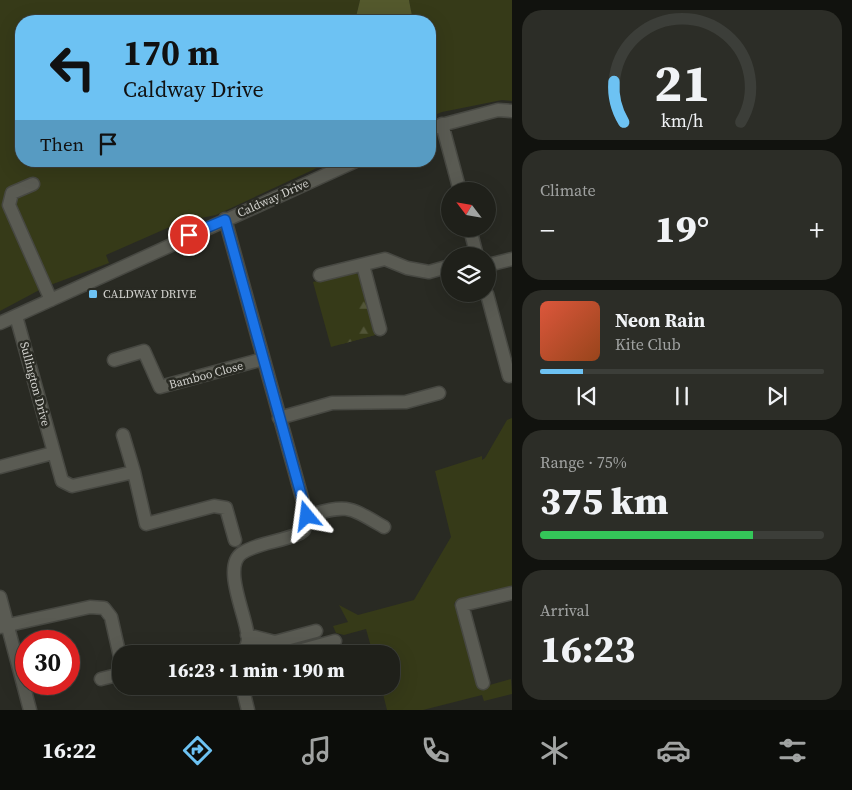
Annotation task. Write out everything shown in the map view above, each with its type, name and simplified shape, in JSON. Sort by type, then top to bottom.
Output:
[{"type":"street","points":[[457,182],[436,126],[498,110],[512,111]]},
{"type":"street","name":"Caldway Drive","points":[[0,323],[343,167]]},
{"type":"street","points":[[32,184],[12,193],[9,206],[51,300]]},
{"type":"street","points":[[225,220],[307,516],[304,530],[300,533],[258,546],[240,554],[236,560],[234,568],[236,590],[246,644],[275,642],[316,631]]},
{"type":"street","points":[[320,275],[385,259],[406,268],[429,272],[441,269]]},
{"type":"street","points":[[496,263],[512,259]]},
{"type":"street","points":[[363,265],[380,329]]},
{"type":"street","points":[[489,302],[509,376]]},
{"type":"street","name":"Sullington Drive","points":[[16,316],[62,481],[72,486],[134,472]]},
{"type":"street","name":"Bamboo Close","points":[[114,360],[144,350],[160,387],[263,359]]},
{"type":"street","points":[[279,418],[332,403],[406,402],[439,393]]},
{"type":"street","points":[[123,434],[146,524],[214,506],[226,508],[235,540]]},
{"type":"street","points":[[0,467],[53,453]]},
{"type":"street","points":[[307,516],[344,507],[353,509],[384,527]]},
{"type":"street","points":[[483,683],[462,605],[512,593]]},
{"type":"street","points":[[0,597],[4,625],[30,710]]},
{"type":"street","points":[[4,625],[90,608],[104,608],[110,617],[117,645]]},
{"type":"street","points":[[320,645],[335,641]]},
{"type":"street","points":[[101,679],[112,676]]},
{"type":"street","points":[[244,695],[248,710]]},
{"type":"green space","points":[[0,0],[360,0],[356,15],[15,15],[15,167],[319,167],[216,215],[181,222],[106,255],[109,263],[45,287],[0,311]]},
{"type":"green space","points":[[409,0],[512,0],[512,101],[502,100],[436,114],[436,15],[412,15]]},
{"type":"green space","points":[[351,272],[356,273],[362,279],[375,335],[331,347],[313,282]]},
{"type":"green space","points":[[364,291],[375,335],[342,344],[342,334],[356,322],[356,297]]},
{"type":"green space","points":[[512,418],[512,587],[454,603],[479,688],[511,679],[512,694],[484,701],[482,695],[423,710],[387,710],[383,695],[400,695],[400,645],[370,645],[366,629],[344,635],[336,633],[333,626],[348,622],[339,605],[358,615],[414,600],[451,537],[435,471],[482,456],[482,460],[485,458],[507,420]]},
{"type":"shaded area","points":[[360,0],[409,0],[412,15],[356,15]]},
{"type":"place","name":"CALDWAY DRIVE","points":[[93,294]]},
{"type":"route","points":[[189,235],[225,220],[307,516]]}]
